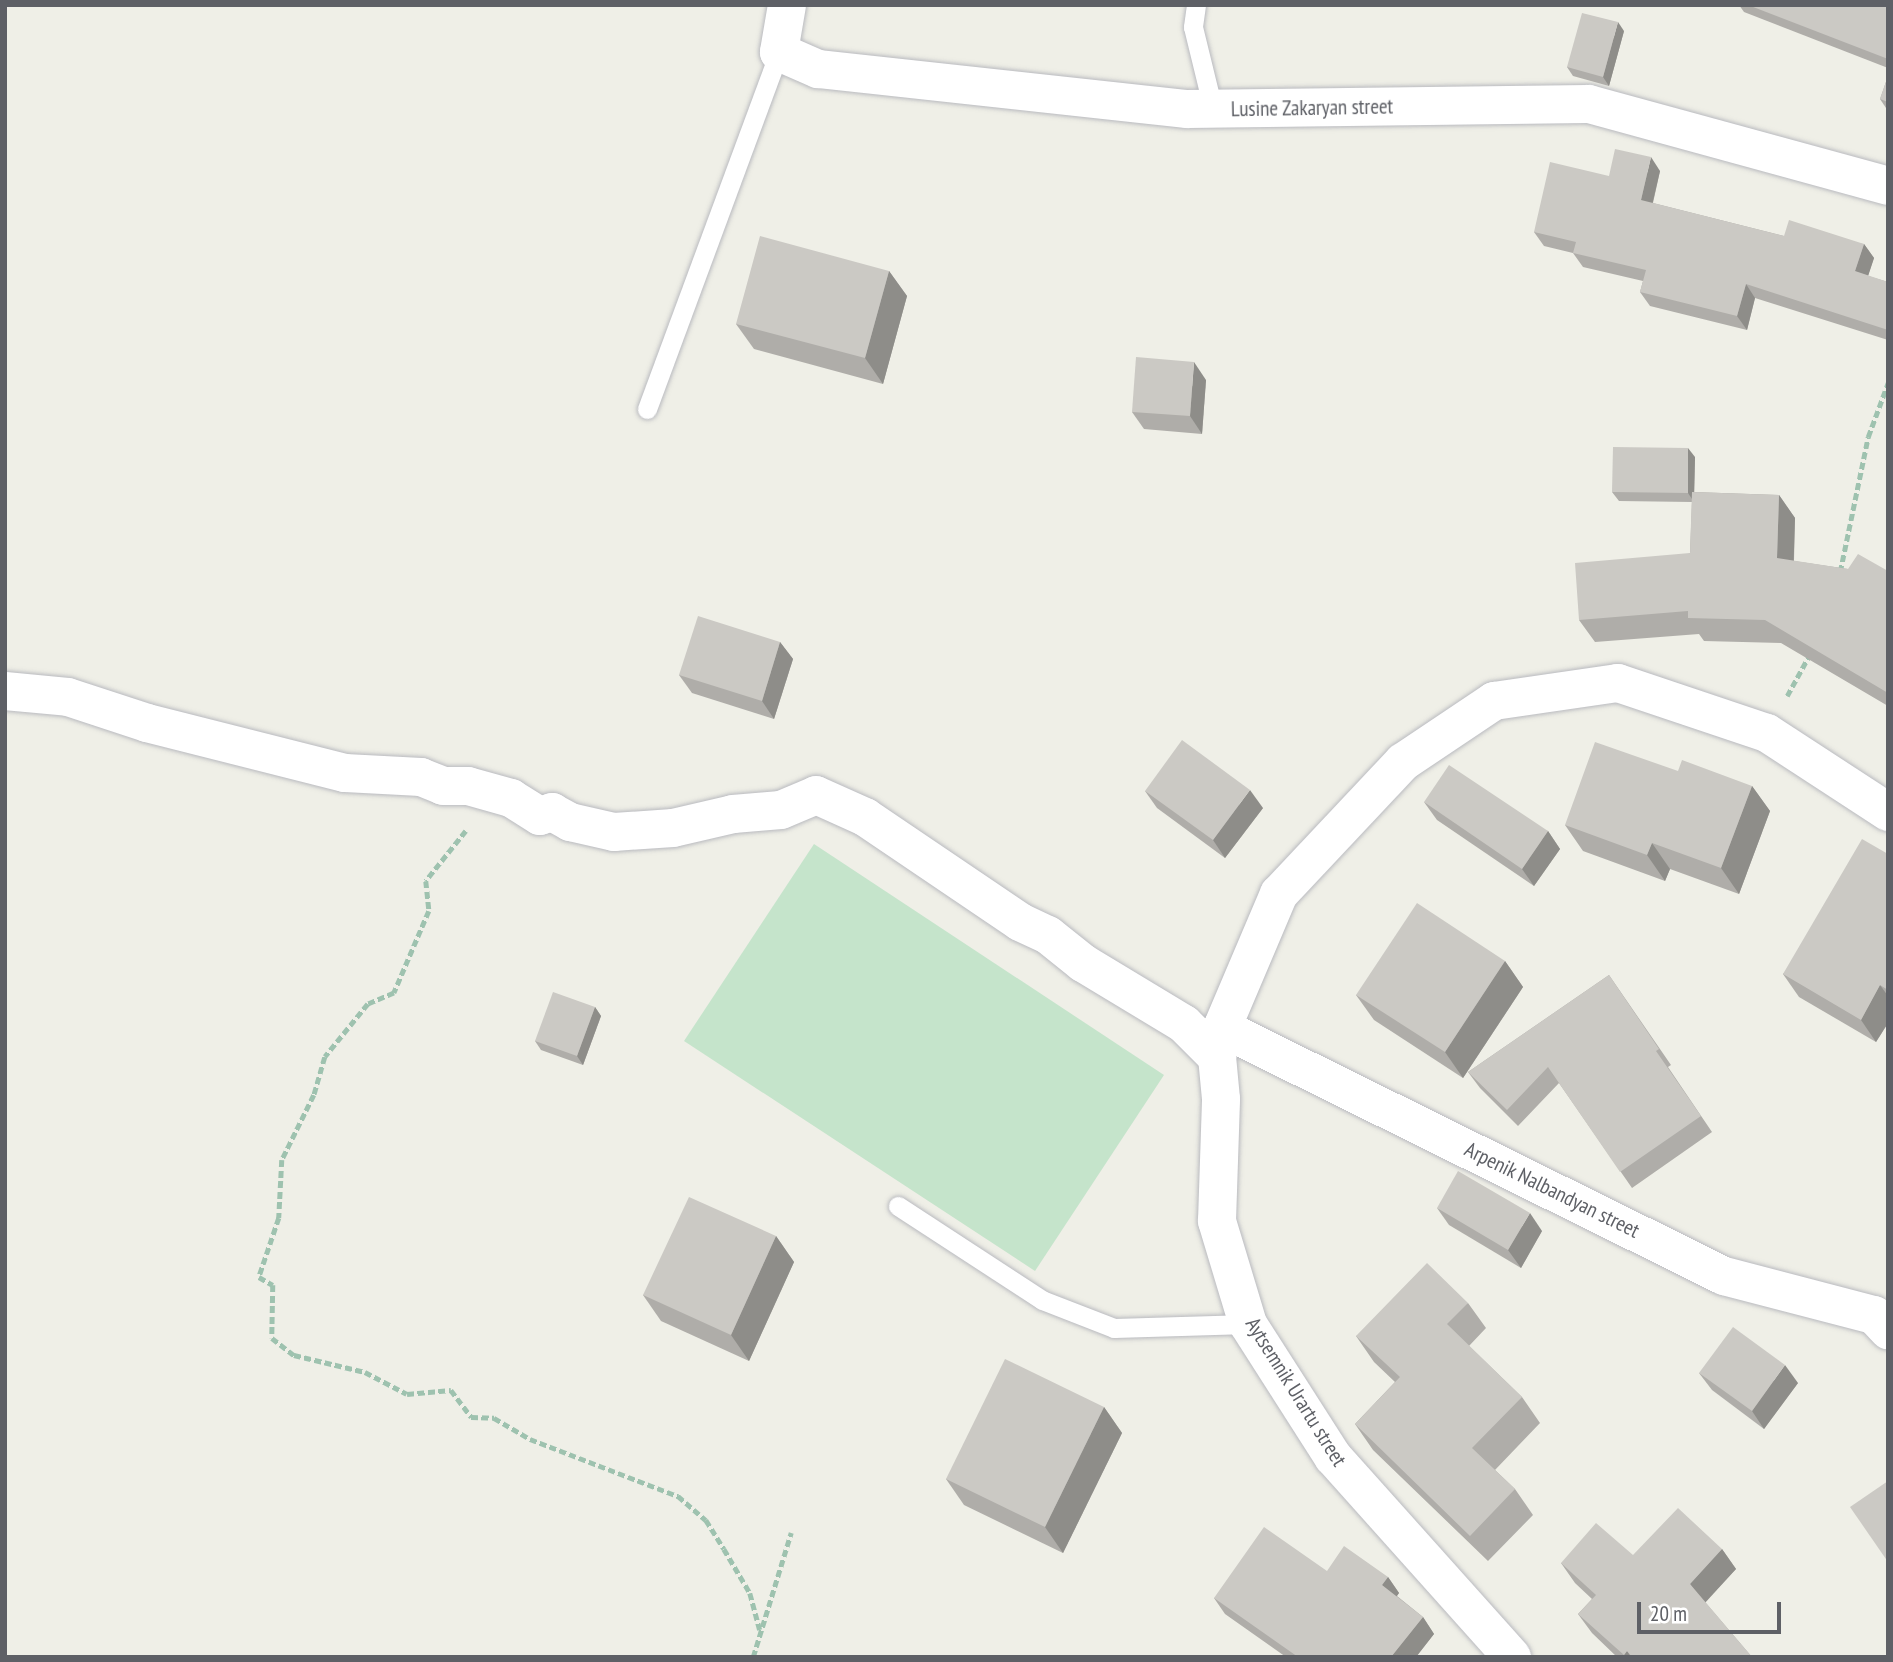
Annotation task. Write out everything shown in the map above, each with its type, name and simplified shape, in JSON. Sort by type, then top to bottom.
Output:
[{"type":"street","points":[[779,52],[787,5]]},
{"type":"street","name":"Lusine Zakaryan street","points":[[779,52],[818,69],[1213,109],[1589,104],[1888,186]]},
{"type":"street","points":[[1220,1043],[1279,894],[1403,762],[1494,701],[1618,683],[1767,733],[1888,811]]},
{"type":"street","name":"Arpenik Nalbandyan street","points":[[5,691],[68,697],[147,723],[345,773],[421,777],[443,786],[468,786],[511,797],[540,816],[552,812],[570,822],[614,832],[673,828],[733,814],[781,810],[816,795],[865,817],[1020,922],[1048,935],[1083,963],[1220,1043],[1724,1276],[1874,1315],[1888,1330]]},
{"type":"street","name":"Aytsemnik Urartu street","points":[[1220,1043],[1217,1221],[1248,1324],[1333,1457],[1511,1657]]},
{"type":"lane","points":[[1196,5],[1193,27],[1213,109]]},
{"type":"lane","points":[[647,409],[779,52]]},
{"type":"lane","points":[[898,1206],[1042,1300],[1114,1328],[1248,1324]]},
{"type":"path","points":[[1839,577],[1868,437],[1888,383]]},
{"type":"path","points":[[1767,733],[1812,651]]},
{"type":"path","points":[[473,827],[450,847],[442,866],[426,881],[429,911],[394,993],[368,1004],[325,1057],[314,1096],[282,1160],[279,1218],[260,1277],[273,1285],[272,1338],[294,1355],[365,1372],[407,1394],[451,1390],[471,1417],[494,1418],[530,1439],[678,1496],[706,1520],[718,1539],[750,1593],[761,1630]]},
{"type":"path","points":[[753,1657],[791,1533]]},
{"type":"green space","points":[[814,844],[1164,1075],[1035,1271],[684,1041]]},
{"type":"building","points":[[1748,5],[1888,5],[1888,59]]},
{"type":"building","points":[[1582,13],[1618,22],[1603,77],[1567,67]]},
{"type":"building","points":[[1888,76],[1888,102],[1880,99]]},
{"type":"building","points":[[1615,149],[1651,157],[1641,200],[1784,236],[1789,220],[1864,244],[1855,271],[1888,282],[1888,330],[1746,284],[1737,316],[1640,292],[1646,270],[1573,253],[1576,242],[1534,232],[1550,162],[1609,176]]},
{"type":"building","points":[[760,236],[889,271],[865,358],[736,324]]},
{"type":"building","points":[[1136,357],[1194,362],[1190,416],[1132,412]]},
{"type":"building","points":[[1613,447],[1688,448],[1688,493],[1612,492]]},
{"type":"building","points":[[1692,492],[1779,495],[1777,558],[1848,569],[1858,554],[1888,571],[1888,693],[1765,620],[1688,618],[1688,611],[1579,620],[1575,563],[1690,553]]},
{"type":"building","points":[[698,616],[780,642],[762,701],[679,675]]},
{"type":"building","points":[[1182,740],[1250,790],[1213,840],[1145,791]]},
{"type":"building","points":[[1595,742],[1678,771],[1682,760],[1752,786],[1721,868],[1652,843],[1647,855],[1565,825]]},
{"type":"building","points":[[1449,765],[1548,831],[1522,869],[1424,802]]},
{"type":"building","points":[[1862,839],[1888,854],[1888,990],[1880,985],[1861,1020],[1783,974]]},
{"type":"building","points":[[1417,903],[1505,961],[1445,1052],[1356,995]]},
{"type":"building","points":[[1609,975],[1659,1049],[1656,1051],[1701,1116],[1620,1172],[1548,1067],[1507,1110],[1468,1072]]},
{"type":"building","points":[[553,992],[595,1007],[577,1056],[535,1041]]},
{"type":"building","points":[[1458,1171],[1530,1213],[1508,1250],[1437,1208]]},
{"type":"building","points":[[689,1197],[776,1236],[731,1335],[643,1295]]},
{"type":"building","points":[[1427,1263],[1468,1303],[1447,1324],[1522,1397],[1472,1448],[1515,1489],[1470,1536],[1355,1424],[1400,1377],[1356,1336]]},
{"type":"building","points":[[1733,1327],[1785,1365],[1752,1411],[1699,1373]]},
{"type":"building","points":[[1005,1359],[1104,1407],[1045,1527],[946,1479]]},
{"type":"building","points":[[1888,1481],[1888,1562],[1850,1507]]},
{"type":"building","points":[[1678,1508],[1722,1549],[1690,1584],[1752,1657],[1632,1657],[1627,1651],[1624,1655],[1578,1614],[1596,1595],[1561,1563],[1596,1523],[1633,1555]]},
{"type":"building","points":[[1264,1527],[1327,1571],[1344,1546],[1388,1577],[1382,1585],[1423,1617],[1391,1657],[1298,1657],[1214,1598]]}]
